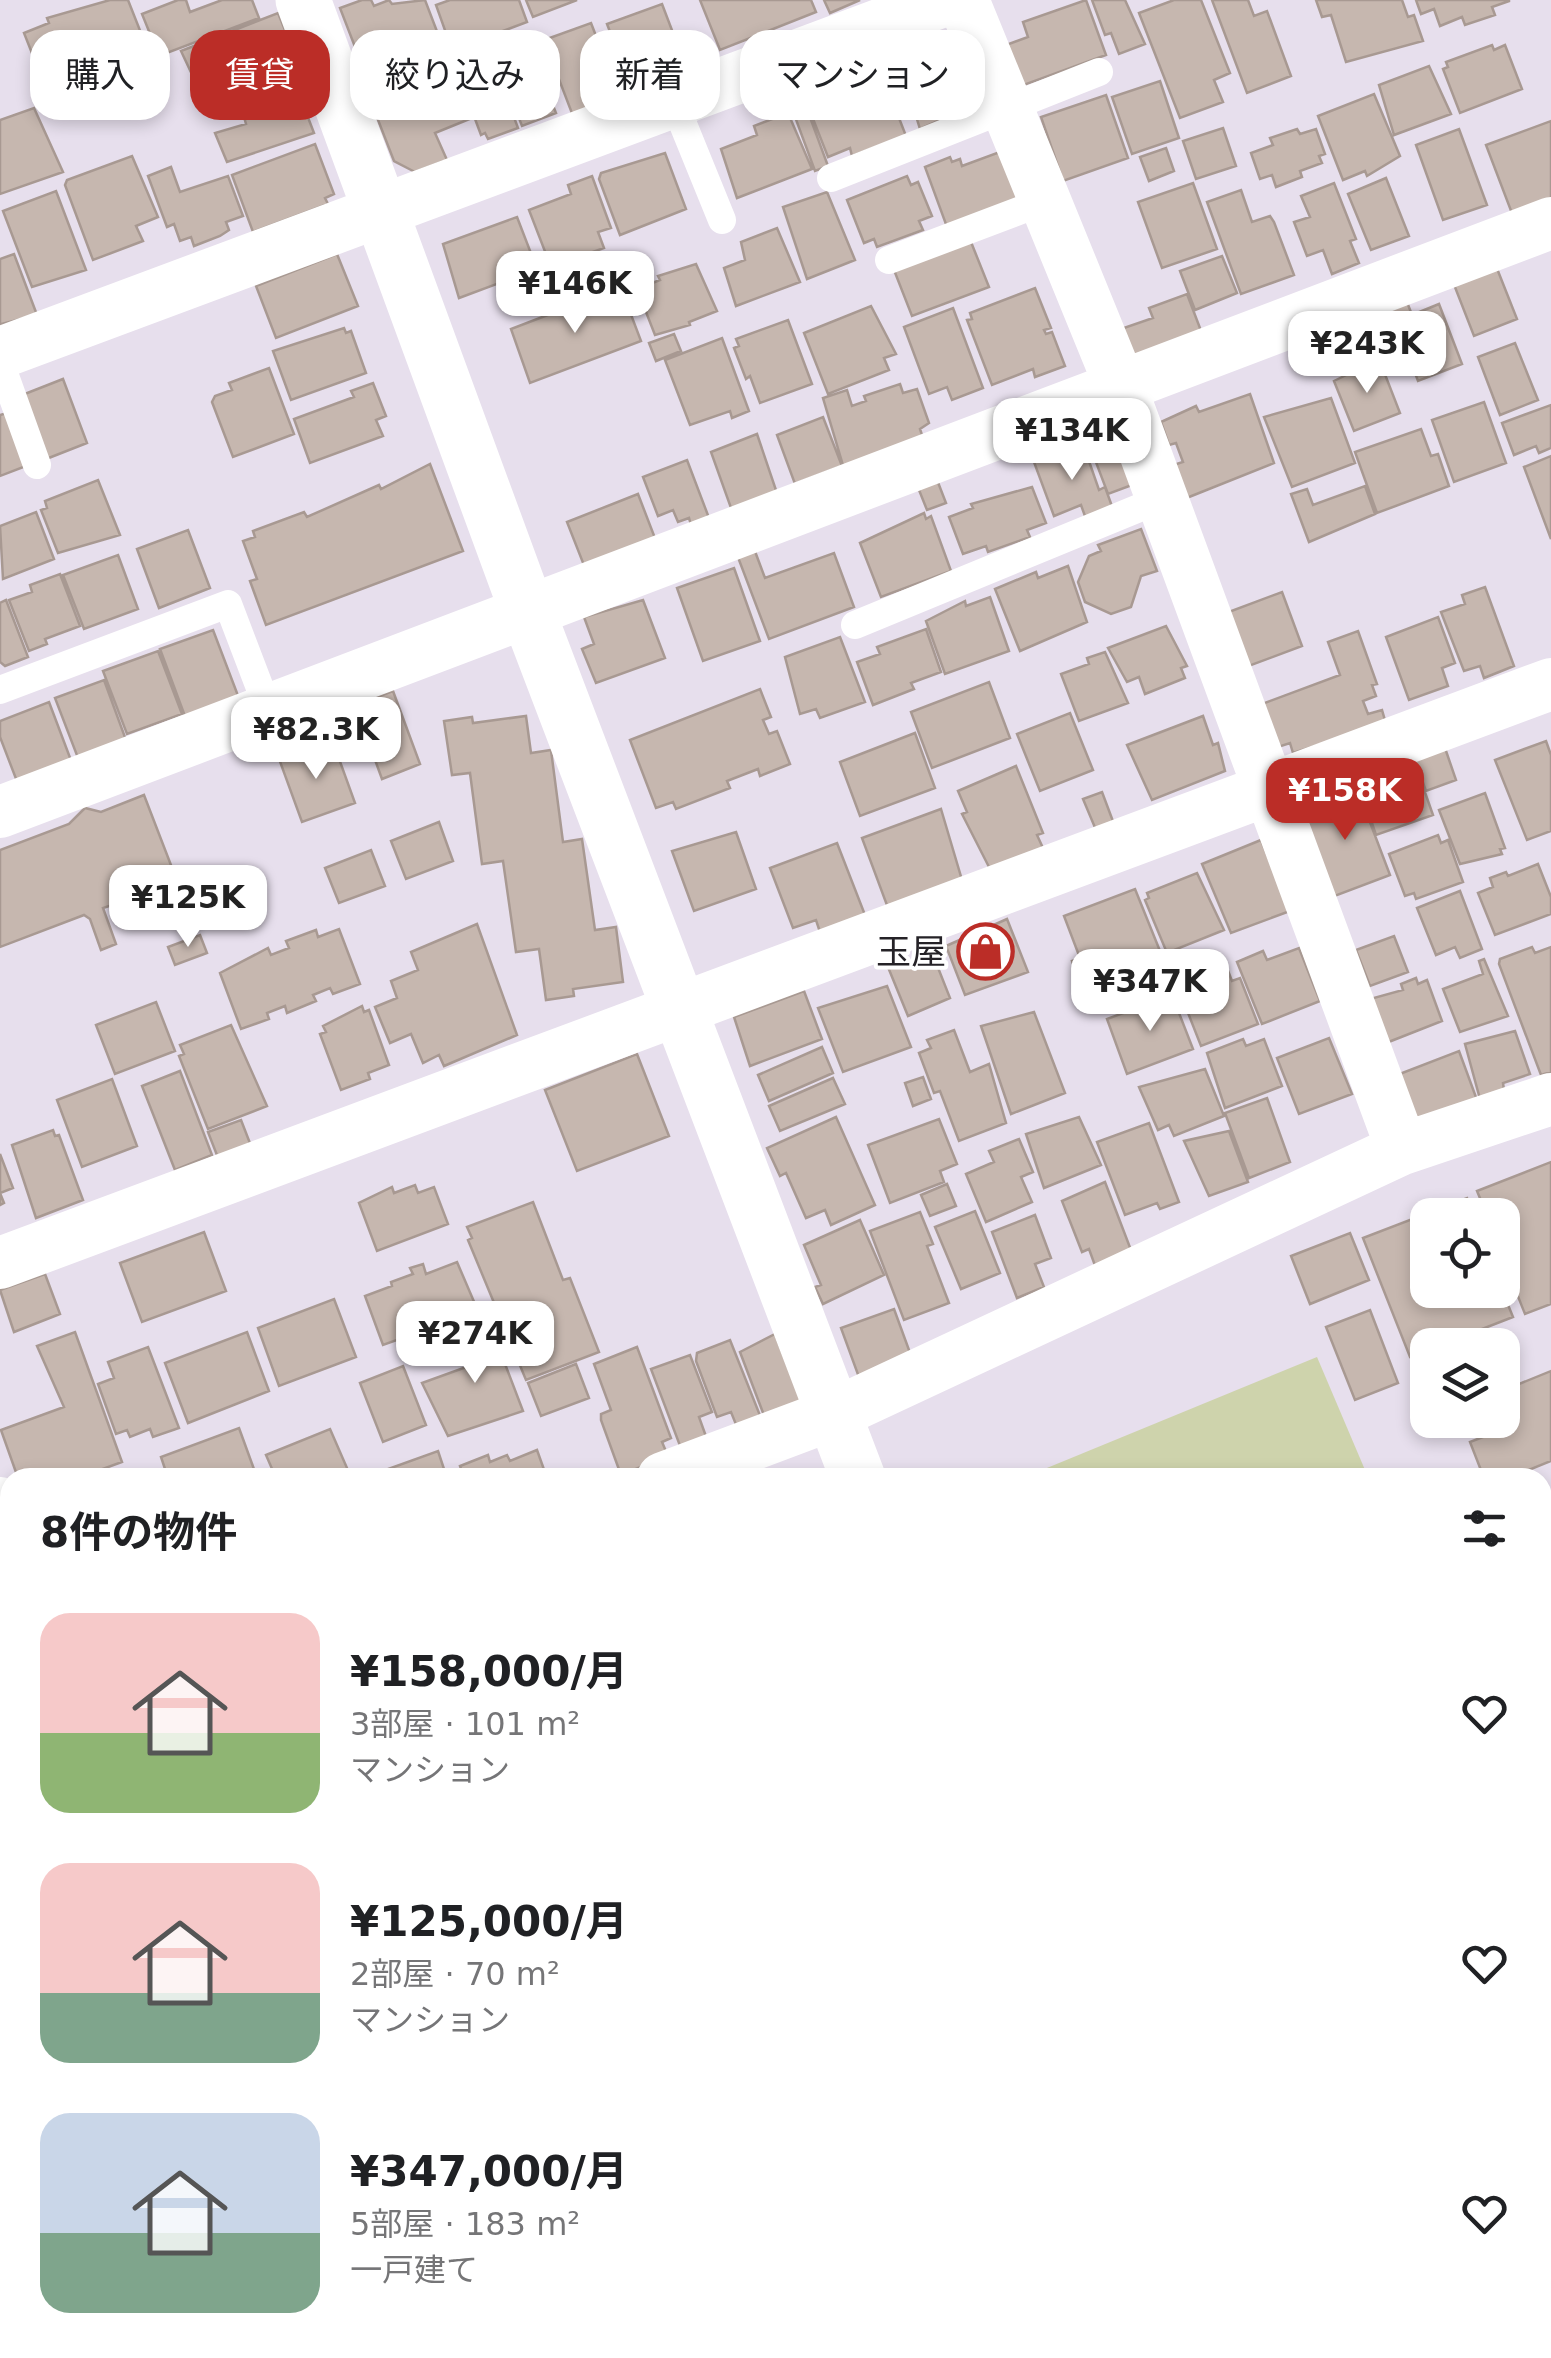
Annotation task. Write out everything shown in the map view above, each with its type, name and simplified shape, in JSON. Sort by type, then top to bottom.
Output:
[{"type":"street","points":[[302,0],[527,610],[854,1468]]},
{"type":"street","points":[[720,85],[946,0]]},
{"type":"street","points":[[963,0],[1120,385],[1402,1149]]},
{"type":"street","points":[[0,353],[626,120]]},
{"type":"street","points":[[0,812],[1551,222]]},
{"type":"street","points":[[0,1264],[1551,684]]},
{"type":"street","points":[[690,1468],[834,1414],[1402,1149],[1551,1099]]},
{"type":"lane","points":[[831,178],[1098,72]]},
{"type":"lane","points":[[681,120],[722,220]]},
{"type":"lane","points":[[889,260],[1045,201]]},
{"type":"lane","points":[[0,362],[36,465]]},
{"type":"lane","points":[[855,624],[1161,500]]},
{"type":"lane","points":[[0,690],[228,604],[268,709]]},
{"type":"green space","points":[[1317,1357],[1364,1468],[1047,1468]]},
{"type":"building","points":[[110,0],[128,0],[140,30],[32,30],[49,23],[47,18]]},
{"type":"building","points":[[178,0],[186,0],[190,12],[222,0],[252,0],[259,18],[227,30],[190,30],[190,44],[170,52],[170,30],[148,30],[142,14]]},
{"type":"building","points":[[362,0],[371,0],[374,6],[389,0],[392,4],[425,0],[436,30],[350,30],[350,34],[340,8]]},
{"type":"building","points":[[450,0],[519,0],[527,22],[506,30],[445,30],[436,5]]},
{"type":"building","points":[[526,0],[577,0],[533,17]]},
{"type":"building","points":[[700,0],[811,0],[816,12],[771,30],[740,30],[740,42],[720,50],[720,30],[712,30]]},
{"type":"building","points":[[824,0],[860,0],[830,13]]},
{"type":"building","points":[[1086,0],[1106,55],[1021,86],[1006,45],[1028,37],[1023,22]]},
{"type":"building","points":[[1092,0],[1125,0],[1145,44],[1119,54],[1111,33],[1105,35]]},
{"type":"building","points":[[1174,0],[1201,0],[1230,73],[1214,80],[1223,102],[1180,118],[1139,13]]},
{"type":"building","points":[[1212,0],[1248,0],[1254,16],[1267,11],[1291,76],[1247,93]]},
{"type":"building","points":[[1316,0],[1402,0],[1408,17],[1414,15],[1423,41],[1346,62],[1331,15],[1322,17]]},
{"type":"building","points":[[1416,0],[1509,1],[1492,7],[1495,15],[1465,25],[1462,17],[1440,26],[1434,9],[1421,14]]},
{"type":"building","points":[[662,4],[672,30],[609,30],[607,24]]},
{"type":"building","points":[[278,13],[285,30],[235,30]]},
{"type":"building","points":[[591,23],[594,30],[580,30],[580,113],[573,116],[560,82],[560,34]]},
{"type":"building","points":[[1492,45],[1494,50],[1505,45],[1522,89],[1460,113],[1443,69],[1448,67],[1446,62]]},
{"type":"building","points":[[190,47],[190,70],[181,51]]},
{"type":"building","points":[[1429,66],[1451,114],[1394,135],[1379,85]]},
{"type":"building","points":[[1160,81],[1179,138],[1132,154],[1112,97]]},
{"type":"building","points":[[1374,94],[1400,156],[1367,176],[1365,171],[1343,180],[1318,116]]},
{"type":"building","points":[[1106,95],[1128,158],[1063,181],[1041,117]]},
{"type":"building","points":[[30,109],[30,120],[39,120],[63,172],[0,194],[0,120]]},
{"type":"building","points":[[245,120],[309,120],[314,133],[227,162],[215,133],[246,124]]},
{"type":"building","points":[[378,120],[467,120],[435,133],[447,160],[415,172],[394,161]]},
{"type":"building","points":[[475,120],[515,120],[518,128],[488,139],[485,133],[481,135]]},
{"type":"building","points":[[770,120],[791,120],[812,169],[737,198],[721,149],[757,135],[754,126]]},
{"type":"building","points":[[796,120],[811,120],[828,166],[815,171]]},
{"type":"building","points":[[813,120],[900,120],[906,136],[852,156],[850,148],[828,157]]},
{"type":"building","points":[[917,120],[940,120],[920,129]]},
{"type":"building","points":[[1551,121],[1551,202],[1513,216],[1486,145]]},
{"type":"building","points":[[1223,128],[1236,166],[1196,179],[1183,141]]},
{"type":"building","points":[[1297,129],[1300,134],[1316,129],[1325,154],[1319,156],[1322,163],[1300,171],[1302,177],[1276,187],[1272,175],[1260,179],[1251,153],[1273,145],[1270,138]]},
{"type":"building","points":[[1459,129],[1487,205],[1443,220],[1416,145]]},
{"type":"building","points":[[315,144],[334,194],[325,198],[328,204],[253,232],[232,175]]},
{"type":"building","points":[[1166,148],[1174,171],[1149,181],[1140,157]]},
{"type":"building","points":[[1005,150],[1024,199],[947,227],[925,167],[950,157],[952,162],[960,159],[962,166]]},
{"type":"building","points":[[665,153],[686,209],[620,235],[599,179],[601,173]]},
{"type":"building","points":[[132,156],[158,217],[136,226],[143,241],[93,260],[65,185],[67,180]]},
{"type":"building","points":[[171,167],[180,192],[228,176],[243,216],[226,222],[229,230],[220,236],[194,246],[191,237],[180,241],[174,224],[167,227],[148,176]]},
{"type":"building","points":[[592,176],[611,228],[598,232],[604,248],[551,267],[529,210],[571,194],[568,185]]},
{"type":"building","points":[[907,176],[911,185],[918,182],[932,216],[919,221],[923,230],[877,247],[874,239],[864,243],[847,200]]},
{"type":"building","points":[[1386,178],[1409,236],[1371,250],[1348,194]]},
{"type":"building","points":[[1193,183],[1217,249],[1162,268],[1138,202]]},
{"type":"building","points":[[1334,183],[1356,239],[1350,241],[1359,263],[1332,274],[1323,250],[1307,256],[1294,222],[1310,217],[1301,196]]},
{"type":"building","points":[[1241,190],[1252,222],[1270,216],[1274,222],[1294,275],[1241,294],[1207,202]]},
{"type":"building","points":[[56,191],[86,270],[32,287],[3,211]]},
{"type":"building","points":[[827,192],[855,260],[807,279],[783,207]]},
{"type":"building","points":[[517,217],[537,269],[459,298],[443,244]]},
{"type":"building","points":[[777,228],[800,282],[736,306],[724,268],[745,260],[741,242]]},
{"type":"building","points":[[971,242],[989,287],[912,316],[894,270]]},
{"type":"building","points":[[14,254],[37,315],[2,324],[4,330],[0,332],[0,259]]},
{"type":"building","points":[[337,254],[358,306],[276,338],[256,286]]},
{"type":"building","points":[[1222,256],[1237,293],[1195,310],[1180,271]]},
{"type":"building","points":[[696,264],[717,311],[689,322],[690,325],[655,335],[637,289],[660,280],[658,276]]},
{"type":"building","points":[[1496,266],[1517,319],[1474,336],[1453,282]]},
{"type":"building","points":[[1035,288],[1051,328],[1044,330],[1046,334],[1052,332],[1065,366],[1035,377],[1033,369],[992,385],[967,320],[972,319],[970,313]]},
{"type":"building","points":[[613,290],[619,307],[627,304],[641,341],[530,383],[511,329]]},
{"type":"building","points":[[1187,294],[1203,336],[1131,364],[1118,330],[1153,318],[1149,308]]},
{"type":"building","points":[[1407,302],[1412,315],[1439,304],[1462,364],[1418,381],[1390,308]]},
{"type":"building","points":[[871,306],[896,354],[884,358],[889,370],[828,394],[804,333]]},
{"type":"building","points":[[953,308],[983,388],[952,400],[947,387],[929,394],[904,327]]},
{"type":"building","points":[[788,320],[812,384],[760,403],[734,348],[739,346],[736,339]]},
{"type":"building","points":[[344,328],[346,333],[351,331],[366,373],[291,400],[273,351]]},
{"type":"building","points":[[674,334],[681,351],[656,361],[649,343]]},
{"type":"building","points":[[722,338],[749,411],[732,418],[730,411],[690,425],[665,360]]},
{"type":"building","points":[[1515,343],[1538,400],[1500,415],[1478,357]]},
{"type":"building","points":[[1379,359],[1400,413],[1354,431],[1334,381]]},
{"type":"building","points":[[269,368],[294,434],[233,457],[212,402],[215,396],[232,390],[229,383]]},
{"type":"building","points":[[63,379],[87,443],[41,461],[17,397]]},
{"type":"building","points":[[373,383],[386,416],[376,420],[383,436],[310,463],[294,419],[354,397],[351,391]]},
{"type":"building","points":[[900,384],[903,393],[917,389],[929,423],[920,429],[924,441],[845,472],[823,398],[847,390],[852,406],[866,401],[864,396]]},
{"type":"building","points":[[1250,394],[1274,463],[1179,501],[1167,467],[1183,462],[1176,443],[1169,445],[1161,422],[1196,406],[1199,412]]},
{"type":"building","points":[[1331,398],[1355,463],[1292,487],[1264,417]]},
{"type":"building","points":[[1484,402],[1506,463],[1454,482],[1432,420]]},
{"type":"building","points":[[1551,405],[1551,448],[1539,453],[1536,446],[1514,455],[1502,423]]},
{"type":"building","points":[[7,413],[26,466],[0,476],[0,415]]},
{"type":"building","points":[[823,417],[842,466],[795,484],[777,435]]},
{"type":"building","points":[[1421,429],[1431,456],[1438,454],[1449,486],[1377,513],[1355,452]]},
{"type":"building","points":[[757,434],[780,502],[731,508],[711,452]]},
{"type":"building","points":[[1083,444],[1099,490],[1105,487],[1113,509],[1086,519],[1081,505],[1054,516],[1034,462]]},
{"type":"building","points":[[1117,448],[1132,485],[1108,494],[1094,457]]},
{"type":"building","points":[[1551,456],[1551,539],[1524,467]]},
{"type":"building","points":[[687,460],[709,518],[691,525],[689,518],[678,522],[673,510],[658,516],[643,477]]},
{"type":"building","points":[[430,464],[463,551],[266,625],[250,581],[257,579],[243,541],[255,537],[253,531],[304,512],[307,517],[379,485],[381,489]]},
{"type":"building","points":[[934,472],[946,503],[927,510],[915,480]]},
{"type":"building","points":[[98,480],[120,535],[58,553],[41,510],[47,508],[45,501]]},
{"type":"building","points":[[1365,486],[1375,514],[1309,542],[1291,494],[1307,489],[1313,505]]},
{"type":"building","points":[[1032,487],[1046,523],[1027,530],[1030,537],[988,552],[986,546],[963,554],[949,517],[973,508],[971,504]]},
{"type":"building","points":[[638,494],[658,546],[587,573],[567,522]]},
{"type":"building","points":[[36,512],[54,559],[3,579],[0,526]]},
{"type":"building","points":[[924,513],[926,519],[931,516],[951,571],[881,597],[860,543]]},
{"type":"building","points":[[1141,529],[1157,571],[1141,576],[1131,607],[1111,614],[1085,602],[1078,582],[1089,556],[1101,551],[1098,545]]},
{"type":"building","points":[[188,530],[210,588],[159,608],[137,549]]},
{"type":"building","points":[[753,546],[765,578],[834,553],[854,607],[769,639],[736,552]]},
{"type":"building","points":[[118,555],[138,609],[84,629],[63,575]]},
{"type":"building","points":[[1068,566],[1087,622],[1020,651],[995,589],[1036,572],[1038,578]]},
{"type":"building","points":[[734,568],[760,641],[703,661],[677,588]]},
{"type":"building","points":[[60,574],[80,626],[45,639],[47,644],[29,651],[9,600],[32,592],[30,585]]},
{"type":"building","points":[[1485,587],[1514,666],[1484,678],[1480,666],[1464,671],[1441,612],[1465,604],[1462,595]]},
{"type":"building","points":[[1282,592],[1302,646],[1246,667],[1226,613]]},
{"type":"building","points":[[990,597],[1009,651],[945,674],[926,621],[965,601],[966,606]]},
{"type":"building","points":[[6,600],[28,657],[5,666],[0,662],[0,603]]},
{"type":"building","points":[[643,600],[665,658],[596,683],[582,649],[594,644],[584,617]]},
{"type":"building","points":[[1438,617],[1455,663],[1442,668],[1448,686],[1409,700],[1386,637]]},
{"type":"building","points":[[1166,626],[1187,666],[1181,668],[1185,678],[1145,694],[1139,677],[1127,682],[1108,648]]},
{"type":"building","points":[[926,629],[941,672],[911,683],[914,689],[873,705],[857,662],[880,654],[877,647]]},
{"type":"building","points":[[213,630],[240,701],[186,719],[160,649]]},
{"type":"building","points":[[1358,631],[1377,684],[1372,685],[1376,696],[1363,701],[1368,714],[1382,710],[1386,724],[1293,753],[1290,743],[1278,747],[1262,704],[1340,675],[1328,642]]},
{"type":"building","points":[[840,637],[865,702],[820,718],[816,709],[800,714],[785,657]]},
{"type":"building","points":[[158,651],[182,714],[127,734],[103,671]]},
{"type":"building","points":[[1105,652],[1128,703],[1079,721],[1061,674],[1089,664],[1087,658]]},
{"type":"building","points":[[104,680],[126,740],[78,758],[55,698]]},
{"type":"building","points":[[989,682],[1010,738],[932,768],[911,712]]},
{"type":"building","points":[[760,689],[771,717],[763,720],[769,734],[777,731],[790,764],[760,776],[758,769],[727,781],[730,788],[676,809],[673,802],[656,808],[630,740]]},
{"type":"building","points":[[393,691],[420,764],[382,779],[355,705]]},
{"type":"building","points":[[49,702],[72,763],[18,784],[0,737],[0,721]]},
{"type":"building","points":[[1070,713],[1093,770],[1040,791],[1017,734]]},
{"type":"building","points":[[526,716],[531,753],[551,750],[563,842],[582,839],[595,930],[616,927],[623,982],[573,989],[574,996],[546,1000],[539,949],[516,952],[503,861],[482,864],[470,773],[452,775],[444,721],[472,717],[473,723]]},
{"type":"building","points":[[1203,716],[1213,745],[1218,743],[1225,771],[1152,800],[1127,745]]},
{"type":"building","points":[[915,733],[935,788],[860,816],[840,762]]},
{"type":"building","points":[[1546,741],[1551,755],[1551,831],[1527,840],[1495,760]]},
{"type":"building","points":[[334,745],[355,803],[302,822],[278,756],[305,746],[308,754]]},
{"type":"building","points":[[1445,748],[1456,780],[1426,791],[1414,758]]},
{"type":"building","points":[[1414,761],[1433,815],[1376,835],[1359,785]]},
{"type":"building","points":[[1016,766],[1043,833],[1037,835],[1043,848],[990,869],[962,814],[967,812],[958,791]]},
{"type":"building","points":[[1357,788],[1390,875],[1332,897],[1303,821],[1311,806]]},
{"type":"building","points":[[1102,792],[1114,824],[1096,830],[1083,799]]},
{"type":"building","points":[[1485,793],[1505,848],[1500,849],[1502,854],[1460,864],[1439,810]]},
{"type":"building","points":[[144,795],[174,873],[169,883],[136,895],[143,920],[129,926],[118,903],[103,908],[116,944],[101,950],[90,919],[84,915],[0,947],[0,850],[69,824],[85,808],[101,812]]},
{"type":"building","points":[[941,809],[962,880],[888,908],[862,838]]},
{"type":"building","points":[[439,822],[453,861],[406,879],[391,841]]},
{"type":"building","points":[[736,832],[756,889],[694,911],[672,851]]},
{"type":"building","points":[[1438,835],[1441,843],[1448,840],[1463,882],[1416,899],[1414,893],[1405,896],[1389,854]]},
{"type":"building","points":[[1261,840],[1290,911],[1231,933],[1202,864]]},
{"type":"building","points":[[837,843],[865,915],[820,932],[816,920],[793,928],[770,868]]},
{"type":"building","points":[[371,850],[385,886],[339,903],[325,868]]},
{"type":"building","points":[[1538,864],[1551,897],[1551,914],[1495,935],[1478,893],[1493,887],[1490,878],[1506,872],[1508,876]]},
{"type":"building","points":[[1197,873],[1224,930],[1167,953],[1145,900],[1149,898],[1147,893]]},
{"type":"building","points":[[1135,889],[1162,956],[1149,960],[1151,965],[1083,991],[1072,961],[1080,958],[1064,916]]},
{"type":"building","points":[[1460,891],[1482,949],[1460,958],[1455,947],[1436,955],[1417,908]]},
{"type":"building","points":[[1007,919],[1028,972],[965,995],[946,946]]},
{"type":"building","points":[[477,924],[517,1035],[444,1066],[439,1055],[423,1063],[411,1034],[390,1043],[375,1007],[397,998],[391,981],[418,970],[411,952]]},
{"type":"building","points":[[339,929],[360,984],[333,994],[330,988],[313,995],[316,1001],[287,1013],[285,1006],[267,1013],[269,1019],[241,1029],[220,973],[268,948],[271,955],[289,948],[286,941],[316,930],[318,937]]},
{"type":"building","points":[[200,935],[207,953],[175,965],[168,947]]},
{"type":"building","points":[[1394,936],[1408,972],[1370,986],[1356,950]]},
{"type":"building","points":[[1532,947],[1535,953],[1551,947],[1551,1072],[1541,1075],[1499,964],[1500,959]]},
{"type":"building","points":[[1299,948],[1320,1001],[1262,1024],[1237,962],[1263,951],[1267,960]]},
{"type":"building","points":[[933,955],[950,998],[908,1016],[888,967]]},
{"type":"building","points":[[1223,958],[1232,981],[1240,978],[1258,1024],[1201,1046],[1174,977]]},
{"type":"building","points":[[1484,959],[1508,1016],[1460,1032],[1443,989],[1483,974],[1479,961]]},
{"type":"building","points":[[1416,978],[1418,984],[1427,980],[1442,1021],[1386,1043],[1370,999],[1403,990],[1401,984]]},
{"type":"building","points":[[887,986],[911,1047],[843,1072],[818,1008]]},
{"type":"building","points":[[804,991],[822,1039],[750,1066],[734,1017]]},
{"type":"building","points":[[1172,995],[1193,1049],[1127,1074],[1107,1019]]},
{"type":"building","points":[[156,1002],[175,1051],[115,1074],[96,1025]]},
{"type":"building","points":[[362,1006],[364,1012],[369,1010],[389,1065],[368,1073],[370,1079],[341,1090],[320,1034],[326,1032],[323,1026]]},
{"type":"building","points":[[1034,1012],[1065,1093],[1011,1114],[981,1026]]},
{"type":"building","points":[[231,1025],[267,1106],[208,1129],[179,1056],[184,1054],[180,1045]]},
{"type":"building","points":[[954,1030],[970,1072],[989,1064],[1006,1123],[959,1141],[940,1091],[934,1093],[919,1053],[931,1048],[927,1040]]},
{"type":"building","points":[[1515,1031],[1530,1074],[1503,1083],[1504,1090],[1480,1099],[1465,1044]]},
{"type":"building","points":[[1329,1038],[1352,1094],[1299,1114],[1277,1058]]},
{"type":"building","points":[[1243,1039],[1246,1046],[1264,1039],[1282,1086],[1225,1108],[1207,1053]]},
{"type":"building","points":[[822,1047],[833,1073],[769,1101],[758,1075]]},
{"type":"building","points":[[1459,1051],[1477,1100],[1415,1124],[1397,1075]]},
{"type":"building","points":[[637,1054],[669,1136],[577,1171],[545,1090]]},
{"type":"building","points":[[1205,1069],[1224,1116],[1174,1136],[1169,1125],[1158,1130],[1139,1087]]},
{"type":"building","points":[[180,1071],[212,1155],[175,1170],[142,1086]]},
{"type":"building","points":[[923,1077],[931,1099],[913,1106],[905,1083]]},
{"type":"building","points":[[833,1078],[845,1104],[780,1131],[769,1106]]},
{"type":"building","points":[[112,1079],[137,1146],[82,1167],[57,1100]]},
{"type":"building","points":[[1267,1098],[1290,1162],[1249,1178],[1225,1113]]},
{"type":"building","points":[[836,1117],[875,1205],[831,1225],[825,1210],[806,1218],[786,1173],[780,1176],[767,1148]]},
{"type":"building","points":[[1079,1117],[1101,1165],[1044,1188],[1026,1134]]},
{"type":"building","points":[[939,1119],[957,1164],[940,1171],[944,1182],[890,1203],[868,1145]]},
{"type":"building","points":[[241,1120],[253,1151],[220,1163],[208,1132]]},
{"type":"building","points":[[1149,1123],[1179,1202],[1160,1209],[1157,1203],[1125,1215],[1097,1142]]},
{"type":"building","points":[[53,1130],[55,1136],[59,1135],[83,1200],[36,1218],[12,1145]]},
{"type":"building","points":[[1229,1131],[1248,1182],[1209,1196],[1184,1141]]},
{"type":"building","points":[[1019,1139],[1033,1172],[1021,1177],[1032,1202],[986,1222],[966,1174],[994,1162],[989,1151]]},
{"type":"building","points":[[0,1154],[13,1188],[0,1193]]},
{"type":"building","points":[[1551,1162],[1551,1304],[1525,1314],[1520,1301],[1520,1198],[1480,1198],[1477,1191]]},
{"type":"building","points":[[1105,1182],[1134,1258],[1097,1271],[1089,1249],[1082,1252],[1062,1201]]},
{"type":"building","points":[[947,1184],[956,1206],[930,1216],[921,1195]]},
{"type":"building","points":[[415,1185],[418,1193],[434,1187],[448,1224],[377,1251],[359,1203],[392,1187],[394,1193]]},
{"type":"building","points":[[533,1202],[563,1280],[570,1278],[599,1352],[526,1380],[468,1240],[472,1238],[467,1227]]},
{"type":"building","points":[[975,1211],[1000,1273],[961,1289],[935,1227]]},
{"type":"building","points":[[920,1212],[933,1244],[927,1246],[949,1303],[904,1320],[870,1231]]},
{"type":"building","points":[[1035,1215],[1051,1258],[1035,1264],[1044,1287],[1017,1298],[992,1232]]},
{"type":"building","points":[[860,1220],[884,1275],[823,1304],[815,1287],[821,1285],[804,1245]]},
{"type":"building","points":[[1410,1220],[1410,1308],[1509,1308],[1513,1317],[1485,1328],[1410,1328],[1410,1357],[1363,1238]]},
{"type":"building","points":[[204,1232],[226,1291],[142,1322],[120,1263]]},
{"type":"building","points":[[1350,1233],[1369,1280],[1310,1304],[1291,1256]]},
{"type":"building","points":[[457,1262],[478,1311],[383,1345],[365,1296],[413,1274],[410,1268],[423,1264],[426,1274]]},
{"type":"building","points":[[45,1274],[60,1314],[14,1332],[0,1290]]},
{"type":"building","points":[[334,1299],[356,1357],[279,1386],[258,1328]]},
{"type":"building","points":[[894,1309],[913,1361],[860,1380],[841,1328]]},
{"type":"building","points":[[1370,1310],[1398,1383],[1355,1400],[1326,1327]]},
{"type":"building","points":[[489,1322],[523,1411],[448,1436],[422,1383],[472,1365],[460,1334]]},
{"type":"building","points":[[75,1332],[122,1462],[106,1468],[14,1468],[1,1430],[64,1407],[37,1346]]},
{"type":"building","points":[[247,1332],[269,1391],[188,1423],[165,1363]]},
{"type":"building","points":[[775,1334],[804,1408],[765,1418],[740,1352]]},
{"type":"building","points":[[730,1340],[761,1418],[737,1427],[731,1412],[717,1417],[696,1361],[697,1353]]},
{"type":"building","points":[[148,1347],[179,1428],[153,1437],[150,1429],[130,1437],[127,1430],[116,1434],[98,1384],[114,1378],[108,1362]]},
{"type":"building","points":[[637,1347],[671,1438],[662,1442],[668,1456],[638,1468],[618,1468],[601,1420],[601,1414],[611,1410],[594,1364]]},
{"type":"building","points":[[690,1355],[712,1412],[699,1417],[708,1442],[682,1451],[651,1369]]},
{"type":"building","points":[[576,1364],[589,1398],[541,1416],[528,1383]]},
{"type":"building","points":[[403,1366],[426,1425],[383,1442],[360,1383]]},
{"type":"building","points":[[1551,1371],[1551,1461],[1534,1468],[1480,1468],[1470,1442],[1480,1438],[1520,1438],[1520,1384]]},
{"type":"building","points":[[239,1428],[254,1468],[165,1468],[161,1457]]},
{"type":"building","points":[[330,1429],[347,1468],[272,1468],[266,1455]]},
{"type":"building","points":[[537,1450],[543,1468],[460,1466],[488,1455],[490,1462],[507,1455],[510,1461]]},
{"type":"building","points":[[438,1451],[444,1468],[391,1468]]},
{"type":"place","name":"玉屋","points":[[985,952]]}]
